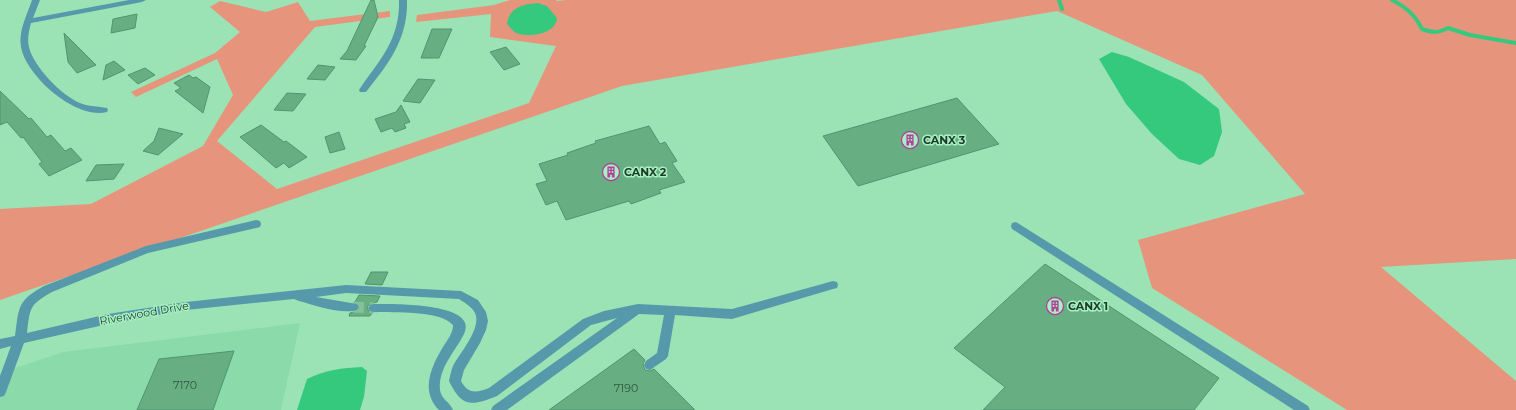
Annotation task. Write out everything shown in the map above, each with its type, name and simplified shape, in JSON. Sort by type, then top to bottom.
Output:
[{"type":"street","points":[[36,0],[28,21],[25,36],[25,47],[28,57],[35,69],[74,105],[104,110]]},
{"type":"street","points":[[28,21],[142,0]]},
{"type":"street","points":[[363,90],[389,56],[396,41],[404,14],[403,0]]},
{"type":"street","points":[[0,392],[20,339],[25,307],[34,297],[48,289],[146,250],[256,224]]},
{"type":"street","points":[[1016,226],[1304,410]]},
{"type":"street","points":[[497,410],[638,308],[732,314],[833,285]]},
{"type":"street","name":"Riverwood Drive","points":[[0,344],[108,319],[186,306],[346,289],[461,295],[469,299],[479,309],[482,321],[480,335],[458,369],[455,381],[460,391],[468,397],[480,397],[493,392],[587,322],[604,316],[638,308]]},
{"type":"street","points":[[291,295],[338,306],[353,307]]},
{"type":"street","points":[[374,308],[434,311],[453,317],[459,324],[459,332],[435,374],[433,390],[438,404],[447,410]]},
{"type":"street","points":[[650,365],[662,356],[670,310]]},
{"type":"shaded area","points":[[510,0],[1516,0],[1516,259],[1381,267],[1516,381],[1516,410],[1347,410],[1152,288],[1138,240],[1305,194],[1202,75],[1057,11],[622,86],[0,300],[0,209],[91,204],[203,146],[233,95],[217,59],[136,97],[131,92],[215,53],[240,32],[210,7],[220,1],[266,12],[298,2],[310,21],[390,11],[390,17],[315,27],[217,141],[277,189],[529,103],[556,46],[490,37],[491,14],[416,22],[417,15],[494,5]]},
{"type":"shaded area","points":[[538,3],[547,6],[557,18],[556,23],[552,28],[535,35],[516,33],[513,31],[507,24],[508,18],[514,10],[528,4]]},
{"type":"shaded area","points":[[1112,52],[1129,57],[1184,82],[1219,109],[1222,132],[1214,156],[1200,165],[1179,159],[1152,134],[1126,104],[1099,59]]},
{"type":"shaded area","points":[[300,323],[281,410],[0,410],[0,373],[63,352]]},
{"type":"shaded area","points":[[362,367],[367,371],[364,397],[360,410],[297,410],[307,379],[320,373]]},
{"type":"building","points":[[371,0],[374,0],[378,17],[364,46],[366,46],[356,60],[340,59],[347,51]]},
{"type":"building","points":[[137,14],[135,28],[111,33],[113,19]]},
{"type":"building","points":[[432,29],[452,29],[439,58],[421,58]]},
{"type":"building","points":[[64,33],[96,65],[77,73],[68,62]]},
{"type":"building","points":[[506,47],[520,64],[504,70],[490,52]]},
{"type":"building","points":[[114,61],[125,70],[103,80],[106,65]]},
{"type":"building","points":[[318,65],[335,67],[325,80],[307,79]]},
{"type":"building","points":[[145,68],[155,75],[138,84],[128,75]]},
{"type":"building","points":[[189,75],[193,78],[196,77],[210,87],[203,113],[175,91],[181,88],[174,83]]},
{"type":"building","points":[[418,79],[435,80],[420,103],[403,101]]},
{"type":"building","points":[[0,91],[29,119],[31,118],[47,137],[51,135],[65,151],[71,148],[82,160],[49,176],[39,164],[42,162],[23,137],[21,138],[7,122],[0,125]]},
{"type":"building","points":[[287,93],[306,94],[293,111],[274,110]]},
{"type":"building","name":"CANX 3","points":[[957,98],[999,144],[858,186],[823,136]]},
{"type":"building","points":[[401,105],[410,122],[404,124],[406,128],[395,132],[392,128],[381,132],[375,119],[396,112]]},
{"type":"building","points":[[261,125],[307,157],[289,168],[284,163],[276,168],[240,137]]},
{"type":"building","name":"CANX 2","points":[[649,126],[660,144],[665,142],[677,161],[672,163],[685,182],[659,190],[661,193],[631,204],[629,201],[566,220],[557,201],[546,205],[536,184],[547,181],[539,164],[568,155],[567,153],[596,143],[595,141]]},
{"type":"building","points":[[159,128],[183,134],[158,155],[143,151],[154,141]]},
{"type":"building","points":[[339,132],[345,149],[330,153],[325,137]]},
{"type":"building","points":[[124,164],[114,179],[86,181],[96,165]]},
{"type":"building","name":"CANX 1","points":[[1045,264],[1219,378],[1194,410],[983,410],[1005,387],[954,348]]},
{"type":"building","points":[[371,272],[388,272],[382,285],[365,284]]},
{"type":"building","points":[[359,295],[380,296],[377,302],[370,304],[367,307],[369,312],[372,313],[370,316],[349,316],[350,313],[357,311],[360,308],[358,303],[355,302]]},
{"type":"building","points":[[634,349],[645,360],[643,364],[645,370],[650,371],[654,369],[695,410],[549,410]]},
{"type":"building","points":[[234,351],[213,410],[137,410],[159,359]]},
{"type":"waterway","points":[[1059,0],[1062,9]]},
{"type":"waterway","points":[[1392,0],[1410,12],[1422,29],[1435,32],[1448,28],[1470,35],[1516,43]]},
{"type":"tunnel","points":[[353,307],[374,308]]},
{"type":"place","name":"CANX 3","points":[[910,140]]},
{"type":"place","name":"CANX 2","points":[[611,172]]},
{"type":"place","name":"CANX 1","points":[[1055,306]]}]
